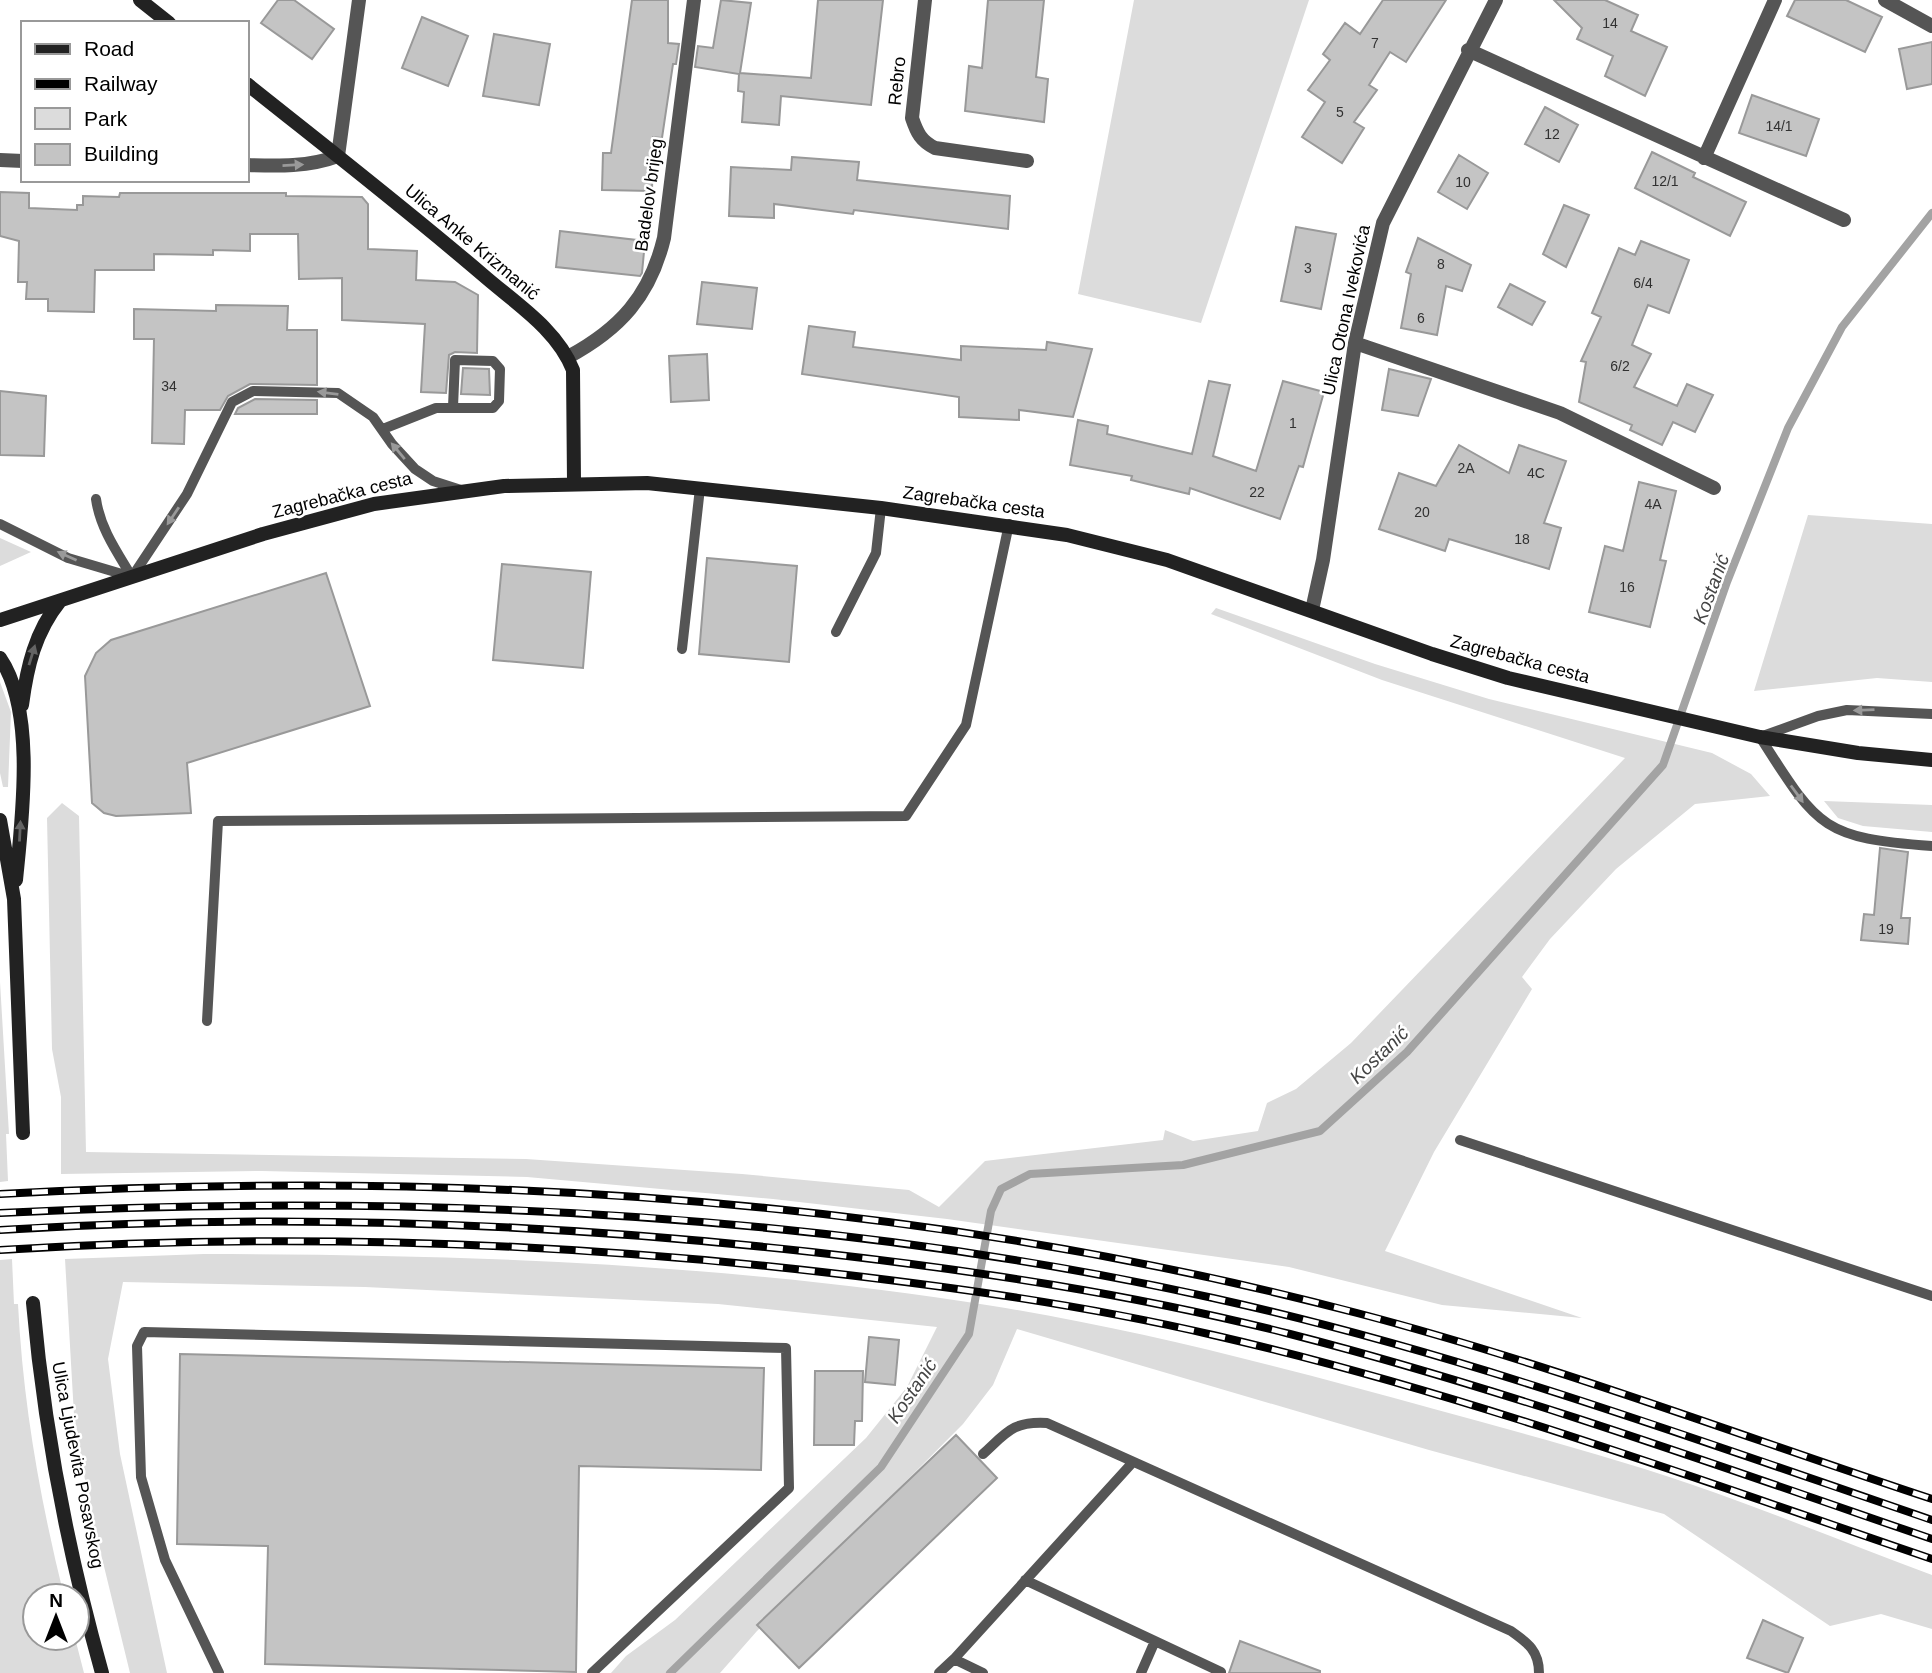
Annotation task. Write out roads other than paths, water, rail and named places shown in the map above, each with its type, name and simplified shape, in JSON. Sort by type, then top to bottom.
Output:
[{"type":"main road","points":[[140,0],[166,21]]},
{"type":"main road","name":"Ulica Anke Krizmanić","points":[[248,85],[338,156],[552,335],[568,357],[575,383],[574,482]]},
{"type":"main road","name":"Zagrebačka cesta","points":[[0,620],[324,517],[386,501],[461,490],[574,482],[647,483],[881,508],[1009,524],[1067,535],[1167,560],[1432,654],[1508,678],[1760,737],[1858,753],[1932,760]]},
{"type":"main road","points":[[23,1133],[14,899],[21,809],[21,716],[26,677],[36,642],[49,614],[61,600]]},
{"type":"main road","points":[[0,657],[13,685],[21,716]]},
{"type":"main road","points":[[0,820],[14,899]]},
{"type":"main road","name":"Ulica Ljudevita Posavskog","points":[[33,1303],[43,1399],[59,1490],[103,1673]]},
{"type":"street","points":[[248,165],[302,165],[321,163],[338,156],[359,0]]},
{"type":"street","name":"Badelov brijeg","points":[[568,357],[586,347],[624,317],[647,287],[657,267],[664,238],[694,0]]},
{"type":"street","name":"Rebro","points":[[925,0],[912,118],[917,133],[924,142],[935,148],[1027,161]]},
{"type":"street","name":"Ulica Otona Ivekovića","points":[[1312,610],[1323,561],[1355,343],[1383,223],[1468,50],[1496,0]]},
{"type":"street","points":[[1704,158],[1775,0]]},
{"type":"street","points":[[1885,0],[1932,26]]},
{"type":"street","points":[[1468,50],[1844,220]]},
{"type":"street","points":[[0,160],[21,161]]},
{"type":"street","points":[[1355,343],[1560,413],[1714,488]]},
{"type":"lane","points":[[383,429],[436,408],[493,408],[499,401],[500,369],[493,361],[455,359],[453,407]]},
{"type":"lane","points":[[132,577],[187,494],[232,402],[253,391],[338,393],[363,407],[415,469],[433,481],[461,490]]},
{"type":"lane","points":[[682,649],[700,488]]},
{"type":"lane","points":[[96,499],[108,534],[132,577]]},
{"type":"lane","points":[[836,632],[876,552],[881,508]]},
{"type":"lane","points":[[0,524],[68,558],[132,577]]},
{"type":"lane","points":[[207,1021],[218,821],[906,816],[966,725],[1009,524]]},
{"type":"lane","points":[[1932,714],[1847,710],[1818,716],[1760,737],[1797,795],[1827,825],[1848,836],[1874,842],[1932,846]]},
{"type":"lane","points":[[1460,1140],[1932,1296]]},
{"type":"lane","points":[[219,1673],[165,1560],[141,1477],[137,1346],[144,1332],[786,1348],[789,1488],[592,1673]]},
{"type":"lane","points":[[983,1454],[1012,1427],[1027,1422],[1048,1423],[1511,1631],[1531,1645],[1539,1662],[1539,1673]]},
{"type":"lane","points":[[939,1673],[1133,1462]]},
{"type":"lane","points":[[1025,1580],[1221,1672]]},
{"type":"lane","points":[[1141,1673],[1154,1641]]},
{"type":"lane","points":[[954,1659],[983,1673]]},
{"type":"waterway","name":"Kostanić","points":[[670,1673],[881,1467],[969,1334],[991,1211],[1001,1189],[1030,1174],[1183,1165],[1320,1131],[1407,1052],[1663,765],[1727,582],[1788,428],[1842,327],[1932,213]]},
{"type":"railway","points":[[0,1194],[170,1187],[341,1186],[512,1190],[683,1201],[854,1218],[1023,1242],[1191,1274],[1430,1333],[1574,1378],[1932,1499]]},
{"type":"railway","points":[[0,1213],[304,1205],[609,1215],[762,1227],[913,1245],[1064,1268],[1213,1298],[1395,1344],[1665,1428],[1932,1520]]},
{"type":"railway","points":[[0,1230],[203,1222],[406,1223],[508,1227],[812,1252],[1052,1285],[1231,1320],[1452,1379],[1613,1430],[1932,1539]]},
{"type":"railway","points":[[0,1250],[308,1241],[514,1247],[719,1261],[1018,1298],[1213,1335],[1395,1382],[1665,1467],[1932,1559]]}]
